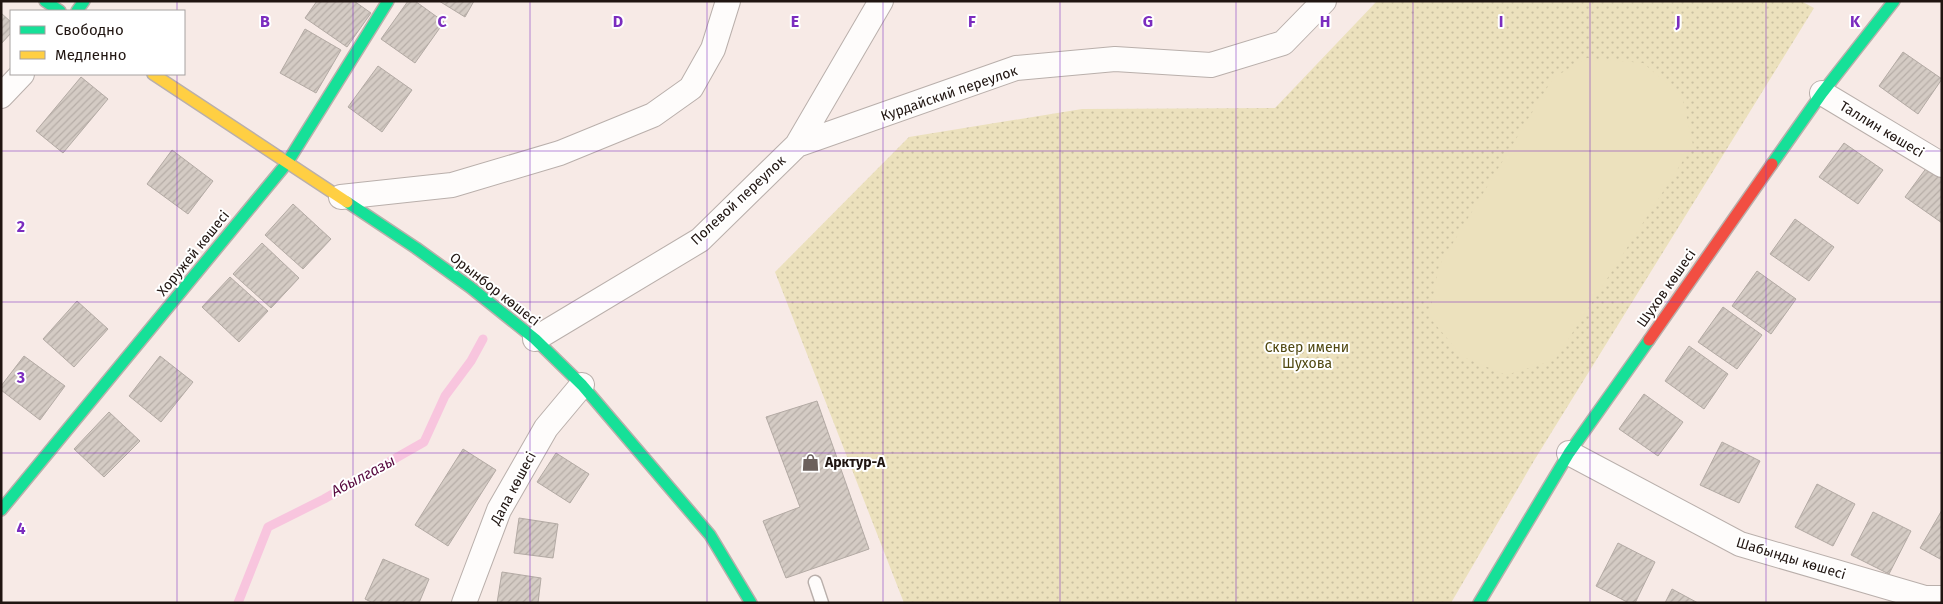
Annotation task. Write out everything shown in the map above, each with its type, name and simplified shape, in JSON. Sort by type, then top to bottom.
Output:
[{"type":"street","points":[[45,1],[58,10]]},
{"type":"street","name":"Хоружей көшесі","points":[[1,510],[287,163],[388,1]]},
{"type":"street","points":[[342,197],[452,185],[560,153],[653,115],[691,88],[713,49],[728,1]]},
{"type":"street","name":"Полевой переулок","points":[[535,339],[700,240],[797,146],[881,1]]},
{"type":"street","name":"Курдайский переулок","points":[[797,146],[1016,68],[1115,58],[1211,65],[1283,43],[1324,1]]},
{"type":"street","name":"Шухов көшесі","points":[[1480,603],[1568,453],[1822,93],[1894,1]]},
{"type":"street","points":[[1,96],[21,75]]},
{"type":"street","name":"Орынбор көшесі","points":[[155,75],[342,197],[470,287],[535,339],[582,385],[710,535],[750,603]]},
{"type":"street","name":"Таллин көшесі","points":[[1822,93],[1942,166]]},
{"type":"street","name":"Дала көшесі","points":[[464,603],[499,510],[546,428],[582,385]]},
{"type":"street","name":"Шабынды көшесі","points":[[1568,453],[1740,544],[1925,598],[1942,598]]},
{"type":"lane","points":[[815,582],[822,603]]},
{"type":"green space","name":"Сквер имени Шухова","points":[[1377,1],[1801,1],[1814,8],[1535,459],[1451,603],[904,603],[775,272],[909,137],[1082,109],[1275,108]]},
{"type":"green space","points":[[1587,58],[1643,63],[1682,96],[1693,145],[1555,360],[1506,375],[1463,357],[1429,317],[1439,266],[1553,78]]},
{"type":"building","points":[[317,1],[354,1],[371,13],[347,47],[305,18]]},
{"type":"building","points":[[408,1],[415,1],[444,22],[415,63],[381,39]]},
{"type":"building","points":[[439,1],[474,1],[465,17]]},
{"type":"building","points":[[1,13],[10,21],[10,34],[1,44]]},
{"type":"building","points":[[305,29],[341,50],[316,93],[280,73]]},
{"type":"building","points":[[1903,52],[1942,79],[1918,114],[1879,86]]},
{"type":"building","points":[[378,66],[412,90],[382,132],[348,107]]},
{"type":"building","points":[[81,77],[108,99],[63,153],[36,131]]},
{"type":"building","points":[[1844,143],[1883,170],[1858,204],[1819,177]]},
{"type":"building","points":[[172,150],[213,181],[188,214],[147,184]]},
{"type":"building","points":[[1930,163],[1942,171],[1942,223],[1905,197]]},
{"type":"building","points":[[293,204],[331,239],[303,269],[265,235]]},
{"type":"building","points":[[1795,219],[1834,247],[1809,281],[1770,254]]},
{"type":"building","points":[[262,243],[299,278],[271,308],[233,274]]},
{"type":"building","points":[[1757,271],[1796,299],[1771,334],[1732,306]]},
{"type":"building","points":[[230,277],[268,311],[239,342],[202,307]]},
{"type":"building","points":[[77,301],[108,329],[74,367],[43,339]]},
{"type":"building","points":[[1723,307],[1762,335],[1737,369],[1698,342]]},
{"type":"building","points":[[1689,346],[1728,374],[1704,409],[1665,381]]},
{"type":"building","points":[[24,356],[65,386],[40,420],[1,390],[1,386]]},
{"type":"building","points":[[160,356],[193,382],[161,422],[129,396]]},
{"type":"building","points":[[1644,394],[1683,422],[1658,456],[1619,429]]},
{"type":"building","name":"Арктур-А","points":[[817,401],[869,549],[786,578],[763,521],[800,507],[766,417]]},
{"type":"building","points":[[109,412],[140,441],[104,477],[74,449]]},
{"type":"building","points":[[1722,442],[1760,461],[1739,503],[1700,485]]},
{"type":"building","points":[[463,449],[496,470],[448,546],[415,525]]},
{"type":"building","points":[[556,453],[589,474],[570,503],[537,482]]},
{"type":"building","points":[[1817,484],[1855,504],[1833,546],[1795,527]]},
{"type":"building","points":[[1942,510],[1942,560],[1920,548]]},
{"type":"building","points":[[1873,512],[1911,531],[1889,574],[1851,555]]},
{"type":"building","points":[[519,518],[558,524],[553,558],[514,553]]},
{"type":"building","points":[[1618,543],[1655,562],[1635,603],[1629,603],[1596,586]]},
{"type":"building","points":[[383,559],[429,579],[419,603],[373,603],[365,599]]},
{"type":"building","points":[[502,572],[541,578],[538,603],[497,603]]},
{"type":"building","points":[[1672,589],[1698,603],[1665,603]]},
{"type":"waterway","name":"Абылгазы","points":[[238,603],[268,527],[324,499],[424,442],[445,396],[471,361],[483,339]]},
{"type":"traffic: fast","points":[[45,1],[58,10]]},
{"type":"traffic: fast","points":[[78,10],[84,1]]},
{"type":"traffic: fast","points":[[1,510],[287,163],[388,1]]},
{"type":"traffic: fast","points":[[1772,164],[1822,93],[1894,1]]},
{"type":"traffic: fast","points":[[347,202],[470,287],[535,339],[582,385],[710,535],[751,603]]},
{"type":"traffic: fast","points":[[1479,603],[1569,453],[1649,340]]},
{"type":"traffic: slow","points":[[155,75],[347,202]]},
{"type":"traffic: jam","points":[[1649,340],[1772,164]]},
{"type":"place","name":"Арктур-А","points":[[811,462]]}]
